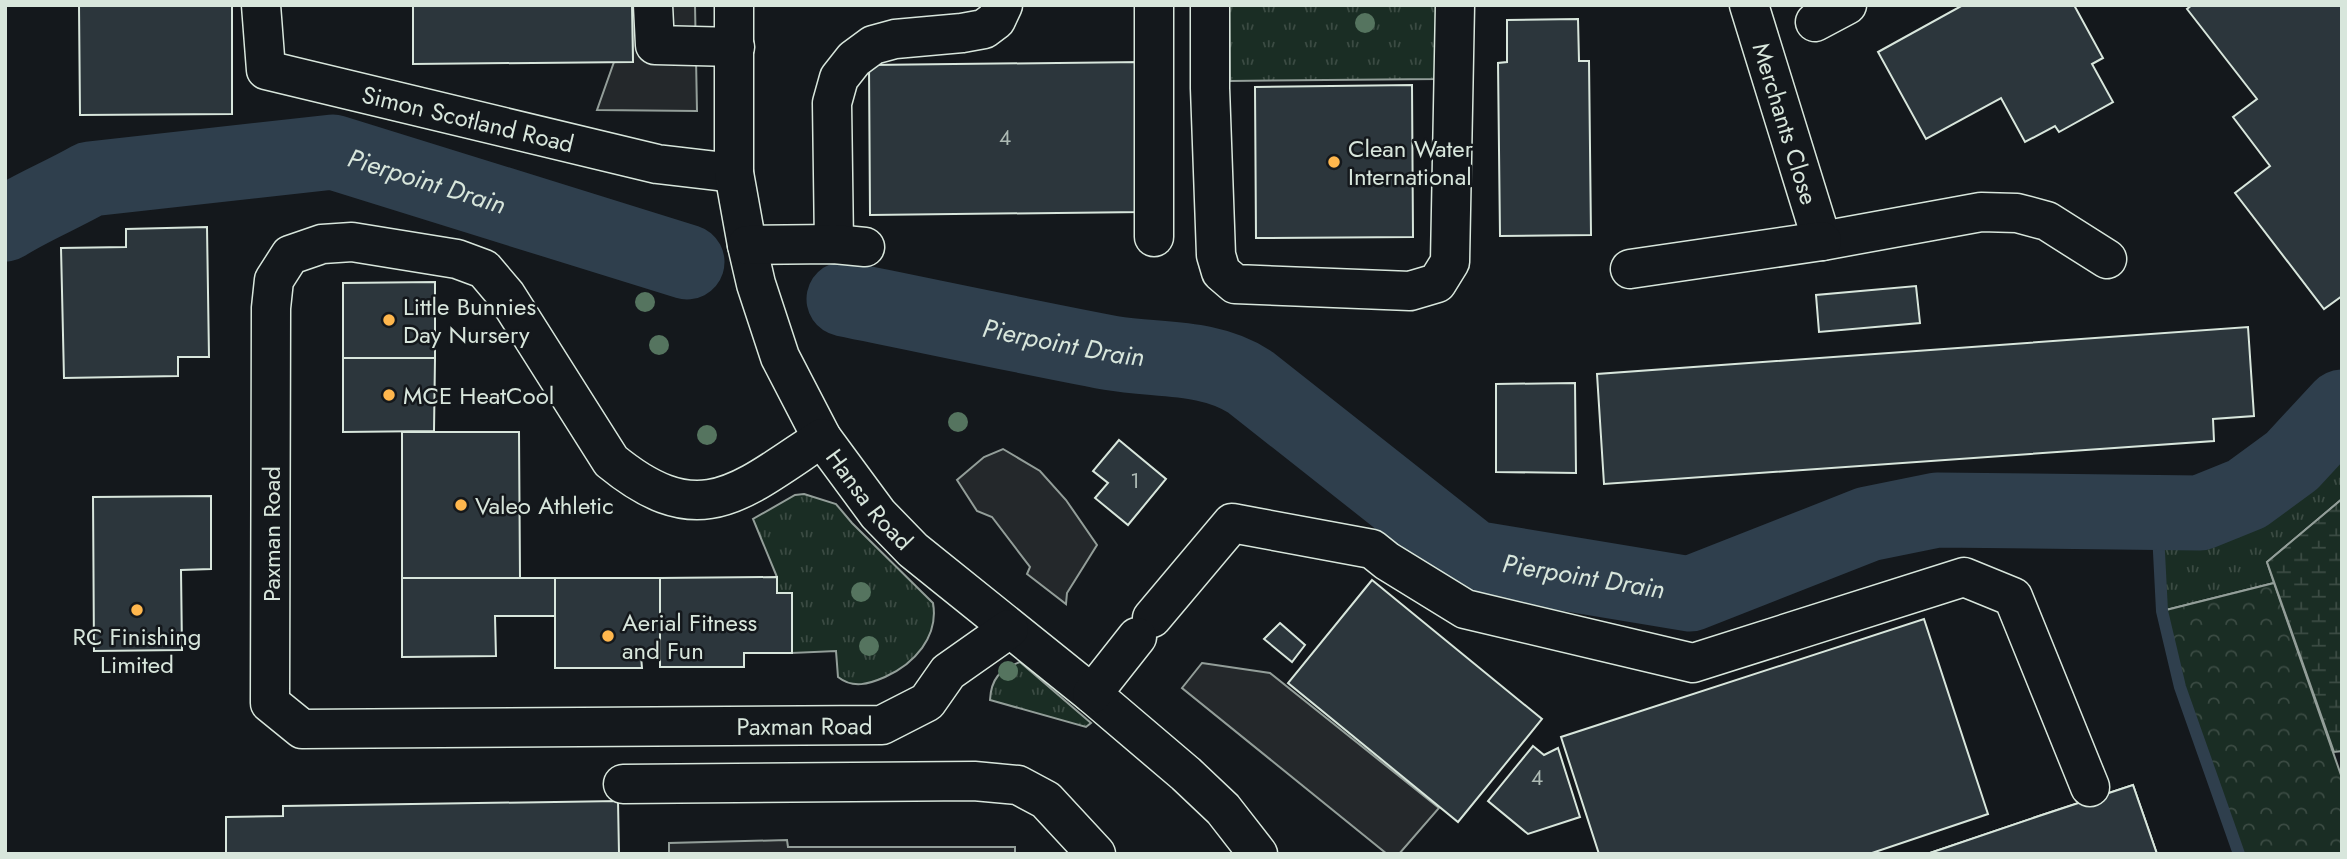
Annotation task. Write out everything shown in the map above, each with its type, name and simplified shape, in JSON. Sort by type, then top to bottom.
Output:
[{"type":"street","name":"Simon Scotland Road","points":[[261,5],[266,70],[657,164],[734,173]]},
{"type":"street","points":[[653,5],[655,45],[735,47]]},
{"type":"street","name":"Hansa Road","points":[[734,5],[734,173],[747,244],[756,284],[780,357],[822,438],[878,514],[913,550],[1092,694],[1186,774],[1223,809],[1253,852]]},
{"type":"street","points":[[747,244],[850,246],[832,103],[839,78],[854,58],[873,45],[895,39],[984,29],[996,20],[1003,5]]},
{"type":"street","points":[[1154,5],[1154,237]]},
{"type":"street","points":[[1210,5],[1216,255],[1221,272],[1235,284],[1409,290],[1437,283],[1450,262],[1455,5]]},
{"type":"street","name":"Merchants Close","points":[[1749,5],[1822,241]]},
{"type":"street","points":[[1630,269],[1822,241],[1981,212],[2017,212],[2046,221],[2108,260]]},
{"type":"street","name":"Paxman Road","points":[[822,438],[751,485],[718,498],[688,501],[661,494],[635,481],[611,461],[506,295],[484,269],[457,259],[352,242],[322,244],[290,255],[274,280],[271,308],[270,703],[302,729],[882,724],[927,702],[948,672],[1009,629]]},
{"type":"street","points":[[1092,694],[1232,523],[1371,549],[1465,609],[1693,663],[1964,578],[2012,597],[2091,787]]},
{"type":"street","points":[[623,785],[974,781],[1018,785],[1046,800],[1096,854]]},
{"type":"green space","points":[[1229,5],[1438,5],[1438,79],[1230,81]]},
{"type":"green space","points":[[2342,407],[2342,499],[2267,562],[2274,583],[2162,611],[2157,513],[2200,512],[2242,496],[2261,485],[2295,456]]},
{"type":"green space","points":[[804,494],[836,504],[933,603],[932,627],[922,648],[906,665],[885,677],[867,683],[849,683],[838,677],[836,651],[792,653],[792,593],[777,593],[777,577],[753,519],[795,495]]},
{"type":"green space","points":[[2342,499],[2342,751],[2334,752],[2267,562]]},
{"type":"green space","points":[[2274,583],[2342,778],[2342,854],[2239,854],[2180,687],[2162,611]]},
{"type":"green space","points":[[1020,662],[1091,723],[1086,727],[990,700],[992,686],[998,676]]},
{"type":"shaded area","points":[[632,5],[695,5],[697,111],[597,110],[614,62],[633,62]]},
{"type":"shaded area","points":[[1003,449],[1040,471],[1066,500],[1097,545],[1067,593],[1066,604],[1027,574],[1030,567],[992,517],[977,511],[957,480],[984,457]]},
{"type":"shaded area","points":[[1202,663],[1270,673],[1439,808],[1399,854],[1387,854],[1182,688]]},
{"type":"shaded area","points":[[787,840],[788,847],[1015,847],[1015,854],[669,854],[669,843]]},
{"type":"building","points":[[79,5],[232,5],[232,114],[80,115]]},
{"type":"building","points":[[413,5],[632,5],[633,62],[413,64]]},
{"type":"building","points":[[1963,5],[2074,5],[2103,58],[2092,64],[2113,102],[2059,132],[2055,126],[2025,142],[2001,98],[1926,139],[1878,52]]},
{"type":"building","points":[[2192,5],[2342,5],[2342,296],[2324,309],[2235,193],[2270,166],[2233,117],[2257,99],[2187,9]]},
{"type":"building","points":[[1578,19],[1579,61],[1589,61],[1591,235],[1500,236],[1498,63],[1507,62],[1507,20]]},
{"type":"building","points":[[1141,62],[1142,212],[870,215],[869,65]]},
{"type":"building","name":"Clean Water International","points":[[1412,85],[1413,237],[1256,238],[1255,87]]},
{"type":"building","points":[[207,227],[209,357],[178,357],[178,376],[64,378],[61,248],[126,247],[126,229]]},
{"type":"building","name":"Little Bunnies Day Nursery","points":[[435,282],[435,358],[343,358],[343,283]]},
{"type":"building","points":[[1916,286],[1920,323],[1819,332],[1816,295]]},
{"type":"building","points":[[2248,327],[2254,416],[2213,419],[2214,441],[1604,484],[1597,374]]},
{"type":"building","name":"MCE HeatCool","points":[[343,358],[435,358],[434,431],[343,432]]},
{"type":"building","points":[[1575,383],[1576,473],[1496,472],[1496,384]]},
{"type":"building","name":"Valeo Athletic","points":[[402,432],[519,432],[520,578],[402,578]]},
{"type":"building","points":[[1119,440],[1166,479],[1128,525],[1095,498],[1108,483],[1093,471]]},
{"type":"building","name":"RC Finishing Limited","points":[[211,496],[211,569],[181,570],[182,650],[94,651],[93,497]]},
{"type":"building","points":[[777,577],[777,593],[792,593],[792,653],[744,653],[744,667],[660,667],[660,578]]},
{"type":"building","points":[[402,578],[555,578],[555,616],[495,616],[496,656],[402,657]]},
{"type":"building","name":"Aerial Fitness and Fun","points":[[555,578],[660,578],[660,656],[641,656],[642,668],[555,668]]},
{"type":"building","points":[[1372,580],[1542,719],[1458,822],[1288,683]]},
{"type":"building","points":[[1924,619],[1988,814],[1869,854],[1599,854],[1561,737]]},
{"type":"building","points":[[1280,623],[1305,645],[1292,662],[1264,639]]},
{"type":"building","points":[[1533,746],[1544,755],[1558,748],[1580,817],[1528,834],[1488,801]]},
{"type":"building","points":[[2133,785],[2157,854],[1927,854],[2039,816]]},
{"type":"building","points":[[2133,785],[2157,854],[1927,854],[2039,816]]},
{"type":"building","points":[[618,801],[619,854],[226,854],[226,817],[283,816],[283,806]]},
{"type":"waterway","name":"Pierpoint Drain","points":[[5,224],[90,179],[333,152],[687,262]]},
{"type":"waterway","name":"Pierpoint Drain","points":[[844,299],[1111,353],[1183,360],[1218,367],[1250,382],[1473,558],[1690,594],[1868,524],[1937,510],[2200,513],[2247,494],[2292,461],[2342,407]]},
{"type":"waterway","points":[[2157,513],[2162,611],[2180,687],[2239,854]]},
{"type":"place","name":"Clean Water International","points":[[1334,162]]},
{"type":"place","name":"Little Bunnies Day Nursery","points":[[389,320]]},
{"type":"place","name":"MCE HeatCool","points":[[389,395]]},
{"type":"place","name":"Valeo Athletic","points":[[461,505]]},
{"type":"place","name":"RC Finishing Limited","points":[[137,610]]},
{"type":"place","name":"Aerial Fitness and Fun","points":[[608,636]]}]
